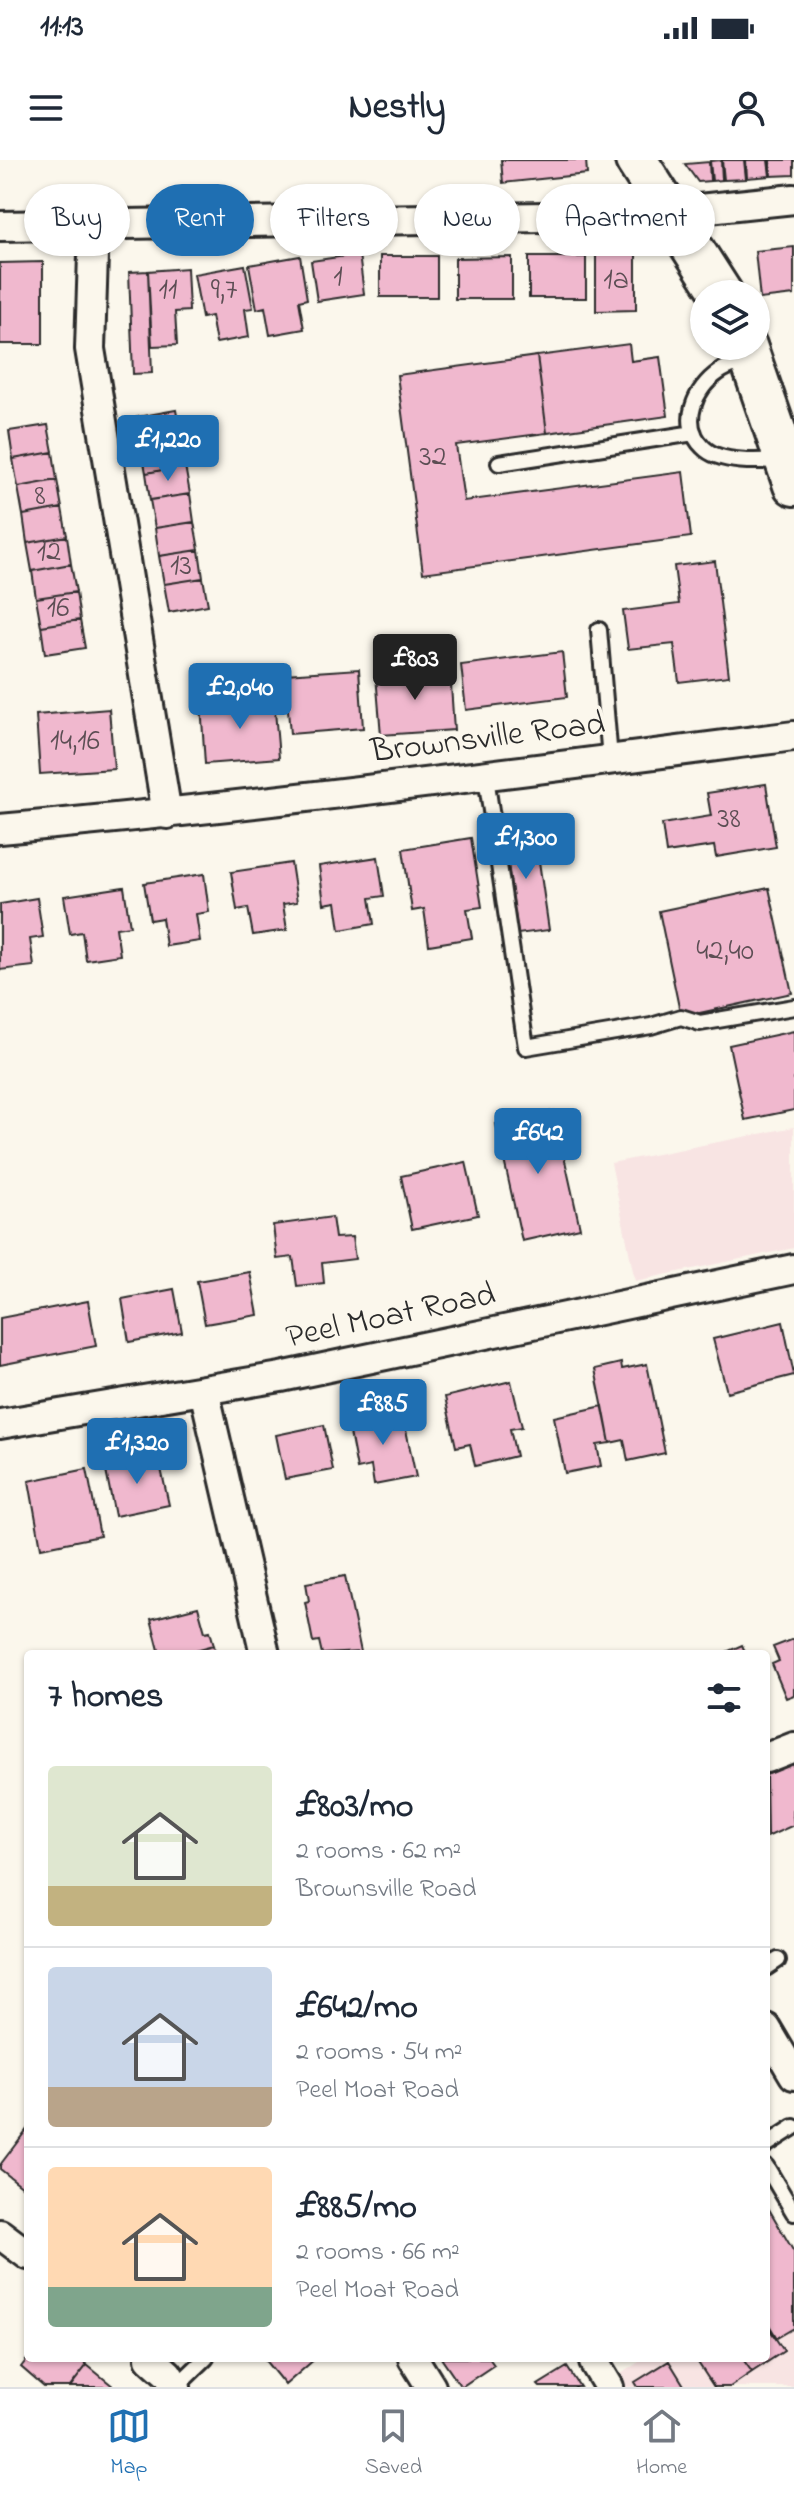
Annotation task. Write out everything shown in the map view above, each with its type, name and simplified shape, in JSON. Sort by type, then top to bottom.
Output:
[{"type":"main road","points":[[636,160],[651,184]]},
{"type":"main road","points":[[698,256],[713,280]]},
{"type":"main road","points":[[752,360],[790,472]]},
{"type":"street","points":[[715,207],[794,199]]},
{"type":"street","points":[[130,223],[536,217]]},
{"type":"street","points":[[0,226],[24,225]]},
{"type":"street","points":[[93,256],[90,349],[167,814]]},
{"type":"street","name":"Brownsville Road","points":[[0,829],[167,814],[486,777],[794,736]]},
{"type":"street","name":"Peel Moat Road","points":[[0,1424],[281,1377],[794,1269]]},
{"type":"street","points":[[204,1390],[264,1650]]},
{"type":"street","points":[[770,1756],[794,1747]]},
{"type":"street","points":[[770,2035],[794,2075]]},
{"type":"street","points":[[0,2234],[24,2252]]},
{"type":"street","points":[[154,2362],[168,2374],[176,2387]]},
{"type":"street","points":[[415,2362],[431,2387]]},
{"type":"street","points":[[594,2362],[609,2387]]},
{"type":"lane","points":[[737,360],[718,372],[696,395],[690,415],[694,433],[704,449],[725,458],[765,462],[790,472]]},
{"type":"lane","points":[[499,463],[694,433]]},
{"type":"lane","points":[[599,630],[610,759]]},
{"type":"lane","points":[[486,777],[526,1047],[651,1026],[681,1017],[700,1023],[794,1007]]},
{"type":"lane","points":[[770,2142],[794,2127]]},
{"type":"lane","points":[[770,2173],[794,2213]]},
{"type":"lane","points":[[176,2387],[202,2362]]},
{"type":"shaded area","points":[[794,1127],[794,1248],[635,1281],[611,1163]]},
{"type":"shaded area","points":[[794,2261],[794,2387],[601,2387],[639,2362],[770,2362],[770,2276]]},
{"type":"building","points":[[501,160],[586,160],[587,174],[503,183]]},
{"type":"building","points":[[721,160],[722,180],[712,181],[710,161]]},
{"type":"building","points":[[722,160],[744,160],[746,179],[724,180]]},
{"type":"building","points":[[746,160],[768,160],[770,176],[747,178]]},
{"type":"building","points":[[770,160],[794,160],[794,175],[771,176]]},
{"type":"building","points":[[709,162],[710,181],[698,182],[685,164]]},
{"type":"building","points":[[794,247],[794,295],[770,298],[770,280],[758,280],[755,251]]},
{"type":"building","points":[[300,256],[307,299],[299,301],[304,329],[270,335],[265,307],[257,309],[249,265]]},
{"type":"building","points":[[359,256],[364,294],[317,301],[311,261]]},
{"type":"building","points":[[380,256],[437,256],[437,297],[380,297]]},
{"type":"building","points":[[596,256],[636,256],[636,310],[596,311]]},
{"type":"building","points":[[512,257],[512,299],[455,299],[455,258]]},
{"type":"building","points":[[529,257],[586,257],[586,298],[529,298]]},
{"type":"building","points":[[43,262],[43,344],[0,344],[0,263]]},
{"type":"building","points":[[245,265],[253,308],[245,309],[249,337],[216,343],[211,316],[202,318],[194,274]]},
{"type":"building","points":[[187,268],[189,311],[175,312],[177,345],[152,346],[148,271]]},
{"type":"building","points":[[148,271],[152,373],[133,374],[129,272]]},
{"type":"building","points":[[629,344],[631,361],[660,357],[668,416],[547,433],[537,356]]},
{"type":"building","points":[[537,356],[547,433],[456,445],[464,501],[683,472],[691,537],[423,573],[397,375]]},
{"type":"building","points":[[176,410],[181,438],[141,445],[137,417]]},
{"type":"building","points":[[48,425],[53,452],[13,459],[9,431]]},
{"type":"building","points":[[181,438],[185,466],[146,473],[141,445]]},
{"type":"building","points":[[53,452],[57,480],[18,487],[13,459]]},
{"type":"building","points":[[185,466],[190,494],[150,500],[146,473]]},
{"type":"building","points":[[57,480],[62,508],[23,515],[18,487]]},
{"type":"building","points":[[190,494],[194,522],[155,528],[150,500]]},
{"type":"building","points":[[62,508],[67,536],[27,543],[23,515]]},
{"type":"building","points":[[194,522],[199,550],[159,556],[155,528]]},
{"type":"building","points":[[67,536],[71,564],[32,571],[27,543]]},
{"type":"building","points":[[199,550],[203,578],[164,584],[159,556]]},
{"type":"building","points":[[715,561],[729,676],[679,682],[674,644],[628,649],[623,611],[679,604],[674,566]]},
{"type":"building","points":[[71,564],[76,592],[36,598],[32,571]]},
{"type":"building","points":[[203,578],[208,605],[169,612],[164,584]]},
{"type":"building","points":[[76,592],[80,620],[41,626],[36,598]]},
{"type":"building","points":[[80,620],[85,648],[45,654],[41,626]]},
{"type":"building","points":[[562,652],[567,697],[466,710],[461,665]]},
{"type":"building","points":[[359,669],[363,728],[290,734],[285,674]]},
{"type":"building","points":[[450,670],[454,730],[381,735],[376,675]]},
{"type":"building","points":[[274,699],[279,758],[205,764],[201,704]]},
{"type":"building","points":[[109,709],[114,769],[40,774],[36,715]]},
{"type":"building","points":[[766,784],[776,847],[716,857],[714,846],[666,853],[662,824],[711,816],[707,793]]},
{"type":"building","points":[[534,827],[549,930],[518,934],[503,832]]},
{"type":"building","points":[[471,838],[482,907],[467,909],[472,938],[429,945],[424,909],[412,911],[403,849]]},
{"type":"building","points":[[378,857],[384,896],[370,898],[374,924],[340,930],[336,902],[324,904],[319,866]]},
{"type":"building","points":[[291,863],[297,902],[283,904],[287,930],[253,935],[248,908],[237,910],[231,872]]},
{"type":"building","points":[[204,874],[209,912],[196,914],[200,941],[166,946],[162,918],[150,920],[144,883]]},
{"type":"building","points":[[124,887],[130,926],[116,928],[120,955],[86,960],[82,932],[70,934],[64,896]]},
{"type":"building","points":[[769,888],[792,993],[681,1017],[659,911]]},
{"type":"building","points":[[37,898],[43,937],[30,939],[34,966],[0,970],[0,904]]},
{"type":"building","points":[[794,1031],[794,1110],[745,1120],[729,1045]]},
{"type":"building","points":[[554,1111],[580,1228],[522,1241],[496,1124]]},
{"type":"building","points":[[466,1162],[478,1215],[412,1229],[401,1176]]},
{"type":"building","points":[[332,1217],[335,1238],[352,1237],[355,1259],[322,1263],[324,1283],[297,1286],[293,1257],[277,1259],[273,1225]]},
{"type":"building","points":[[250,1272],[258,1315],[205,1324],[197,1281]]},
{"type":"building","points":[[174,1289],[182,1332],[129,1342],[122,1299]]},
{"type":"building","points":[[88,1301],[96,1346],[0,1365],[0,1318]]},
{"type":"building","points":[[783,1322],[794,1375],[727,1392],[713,1339]]},
{"type":"building","points":[[621,1363],[622,1369],[647,1364],[665,1453],[628,1461],[624,1440],[610,1443],[595,1369]]},
{"type":"building","points":[[511,1381],[522,1427],[510,1429],[516,1456],[475,1466],[470,1444],[456,1447],[445,1397]]},
{"type":"building","points":[[603,1406],[610,1443],[597,1445],[601,1466],[565,1473],[554,1417]]},
{"type":"building","points":[[402,1411],[416,1477],[374,1485],[371,1466],[357,1469],[348,1422]]},
{"type":"building","points":[[324,1425],[333,1470],[285,1479],[276,1435]]},
{"type":"building","points":[[158,1455],[169,1505],[115,1516],[105,1466]]},
{"type":"building","points":[[87,1469],[100,1536],[41,1548],[29,1481]]},
{"type":"building","points":[[345,1576],[361,1650],[321,1650],[319,1641],[313,1642],[305,1602],[309,1601],[306,1583]]},
{"type":"building","points":[[198,1607],[205,1632],[210,1631],[214,1645],[196,1650],[159,1650],[151,1619]]},
{"type":"building","points":[[794,1639],[794,1695],[786,1698],[772,1664],[779,1661],[773,1647]]},
{"type":"building","points":[[214,1645],[215,1650],[196,1650]]},
{"type":"building","points":[[794,1763],[794,1825],[770,1836],[770,1773]]},
{"type":"building","points":[[24,2133],[24,2188],[0,2169]]},
{"type":"building","points":[[770,2211],[794,2252],[794,2328],[777,2338],[770,2327]]},
{"type":"building","points":[[770,2330],[784,2351],[770,2360]]},
{"type":"building","points":[[25,2362],[83,2362],[87,2365],[70,2387],[44,2387],[21,2367]]},
{"type":"building","points":[[266,2362],[311,2362],[285,2385]]},
{"type":"building","points":[[444,2362],[492,2362],[494,2365],[461,2387]]},
{"type":"building","points":[[670,2362],[685,2387],[638,2387],[635,2382]]},
{"type":"building","points":[[698,2362],[745,2362],[752,2372],[730,2387],[714,2387]]},
{"type":"building","points":[[745,2362],[767,2362],[752,2372]]},
{"type":"building","points":[[87,2365],[114,2387],[70,2387]]},
{"type":"building","points":[[567,2367],[580,2387],[538,2385]]}]
